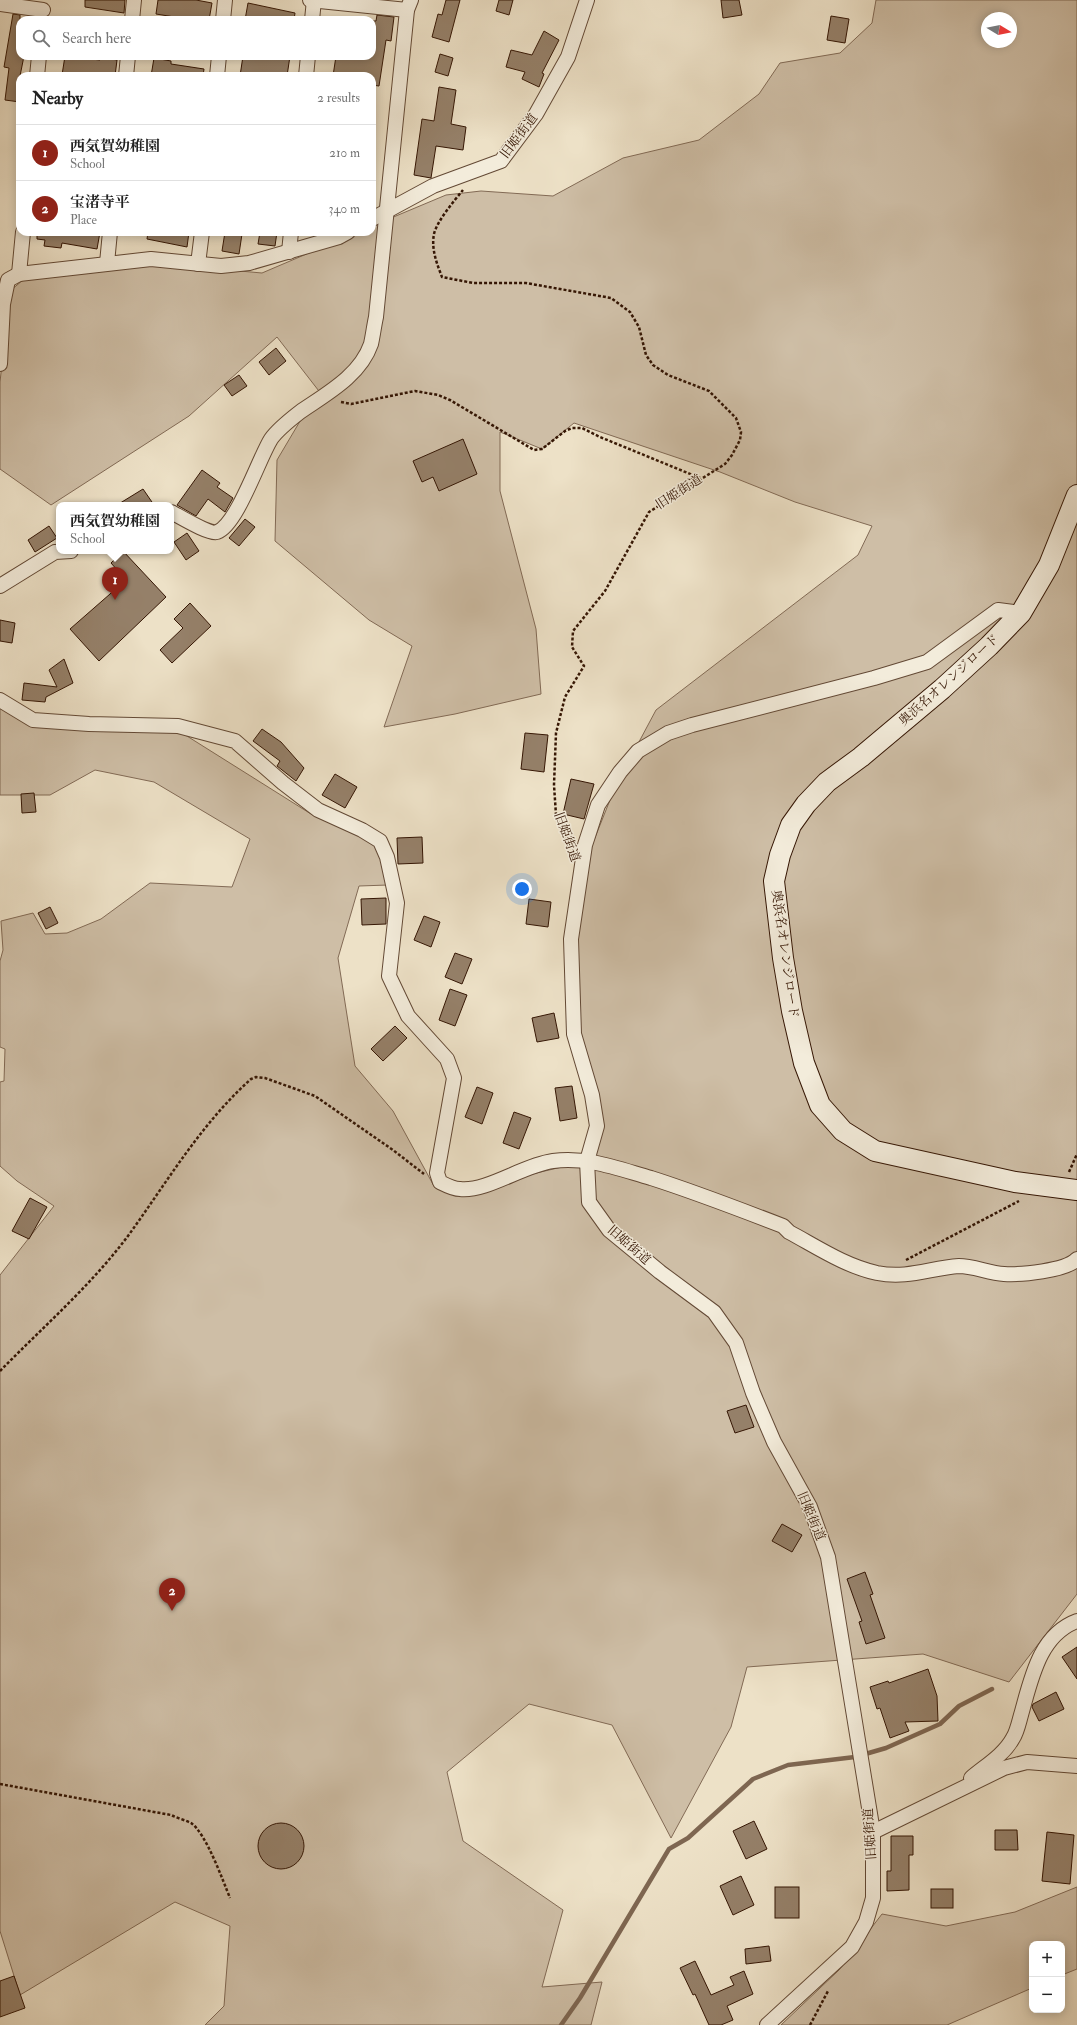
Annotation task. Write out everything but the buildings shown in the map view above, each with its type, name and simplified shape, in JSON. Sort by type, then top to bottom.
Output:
[{"type":"street","points":[[132,16],[134,0]]},
{"type":"street","points":[[223,16],[225,0]]},
{"type":"street","points":[[174,514],[210,532],[217,532],[223,528],[237,511],[272,438],[292,418],[340,385],[355,370],[370,345],[376,317],[409,5],[310,0]]},
{"type":"street","points":[[312,16],[314,0]]},
{"type":"street","name":"旧姫街道","points":[[480,170],[501,161],[536,114],[568,57],[587,0]]},
{"type":"street","points":[[0,4],[43,10]]},
{"type":"street","points":[[37,72],[39,60]]},
{"type":"street","points":[[126,72],[128,60]]},
{"type":"street","points":[[217,72],[219,60]]},
{"type":"street","points":[[306,72],[308,60]]},
{"type":"street","points":[[376,217],[433,186],[480,170]]},
{"type":"street","points":[[19,274],[23,236]]},
{"type":"street","points":[[107,263],[110,236]]},
{"type":"street","points":[[198,264],[202,236]]},
{"type":"street","points":[[289,252],[291,236]]},
{"type":"street","points":[[0,364],[3,304],[8,280],[19,274],[150,259],[221,266],[249,262],[289,252],[341,236]]},
{"type":"street","name":"奥浜名オレンジロード","points":[[1077,495],[1049,566],[1022,613],[942,689],[861,757],[827,782],[806,804],[791,825],[780,855],[774,881],[784,966],[792,1011],[804,1063],[820,1105],[843,1131],[875,1151],[1015,1182],[1077,1190]]},
{"type":"street","points":[[0,586],[56,552]]},
{"type":"street","points":[[581,872],[585,845],[598,805],[620,772],[638,751],[668,733],[692,725],[874,678],[927,662],[998,610],[1022,613]]},
{"type":"street","points":[[0,700],[33,720],[89,724],[178,726],[235,741],[282,783],[318,810],[362,830],[380,841],[387,857],[398,903],[389,976],[408,1016],[447,1059],[454,1078],[437,1173],[440,1182],[460,1189],[475,1189],[535,1165],[553,1161],[587,1161],[636,1174],[723,1202],[782,1226],[789,1232],[840,1260],[875,1272],[891,1275],[923,1273],[960,1266],[1004,1274],[1055,1270],[1077,1259]]},
{"type":"street","name":"旧姫街道","points":[[581,872],[571,939],[574,1034],[592,1095],[597,1126],[587,1161],[589,1202],[609,1230],[660,1272],[714,1312],[736,1343],[756,1400],[774,1442],[810,1507],[828,1557],[873,1832],[873,1898],[866,1922],[852,1947],[767,2025]]},
{"type":"street","points":[[956,1790],[1005,1749],[1014,1738],[1032,1678],[1042,1653],[1052,1637],[1077,1621]]},
{"type":"street","points":[[873,1832],[956,1790],[1004,1768],[1027,1762],[1077,1766]]},
{"type":"path","name":"旧姫街道","points":[[480,170],[451,203],[434,234],[435,257],[442,277],[473,283],[526,283],[611,298],[630,312],[639,327],[646,355],[653,365],[668,375],[709,391],[736,418],[741,432],[740,440],[732,455],[720,468],[700,478],[648,512],[604,591],[573,631],[572,647],[584,666],[565,697],[556,733],[554,785],[556,815],[569,850],[581,872]]},
{"type":"path","points":[[321,397],[352,404],[415,391],[438,395],[450,400],[534,450],[542,449],[565,431],[572,428],[582,428],[600,438],[700,478]]},
{"type":"path","points":[[0,1370],[93,1277],[133,1229],[201,1131],[243,1086],[256,1077],[265,1078],[315,1096],[393,1150],[418,1171],[440,1182]]},
{"type":"path","points":[[891,1275],[909,1257],[1025,1199]]},
{"type":"path","points":[[0,1784],[171,1815],[192,1824],[198,1830],[209,1850],[230,1898]]},
{"type":"shaded area","points":[[876,0],[1077,0],[1077,1594],[1009,1682],[923,1654],[747,1667],[731,1727],[671,1838],[612,1725],[529,1704],[447,1772],[463,1841],[563,1910],[542,1987],[602,1982],[591,2025],[205,2025],[224,2006],[230,1926],[175,1902],[20,1995],[0,1931],[0,1275],[54,1206],[17,1181],[0,1166],[0,1082],[4,1081],[5,1049],[0,1047],[0,961],[3,950],[1,921],[33,913],[45,934],[67,933],[101,919],[150,883],[232,887],[250,839],[154,782],[95,770],[50,795],[0,795],[0,704],[33,722],[171,726],[311,814],[380,841],[388,885],[359,886],[338,958],[355,1066],[393,1111],[435,1188],[469,1189],[587,1161],[594,1138],[571,961],[590,850],[616,785],[656,710],[858,555],[872,526],[795,502],[720,472],[574,423],[542,449],[500,432],[500,491],[536,629],[541,694],[455,714],[384,727],[412,646],[369,620],[275,541],[277,460],[309,406],[322,395],[277,337],[189,416],[51,505],[0,469],[0,382],[10,291],[23,280],[129,261],[262,273],[349,236],[376,236],[376,224],[446,195],[481,191],[553,196],[623,158],[699,140],[759,94],[780,63],[840,53],[872,23]]},
{"type":"shaded area","points":[[1077,1887],[1077,1969],[1065,1974],[1065,1941],[1029,1941],[1029,1989],[947,2025],[781,2025],[839,1970],[882,1914],[946,1926],[1015,1912]]},
{"type":"waterway","points":[[561,2025],[580,1998],[669,1849],[688,1838],[753,1779],[788,1765],[855,1757],[886,1748],[940,1724],[959,1706],[992,1689]]},
{"type":"place","name":"西気賀幼稚園","points":[[115,600]]},
{"type":"place","name":"宝渚寺平","points":[[172,1611]]}]
